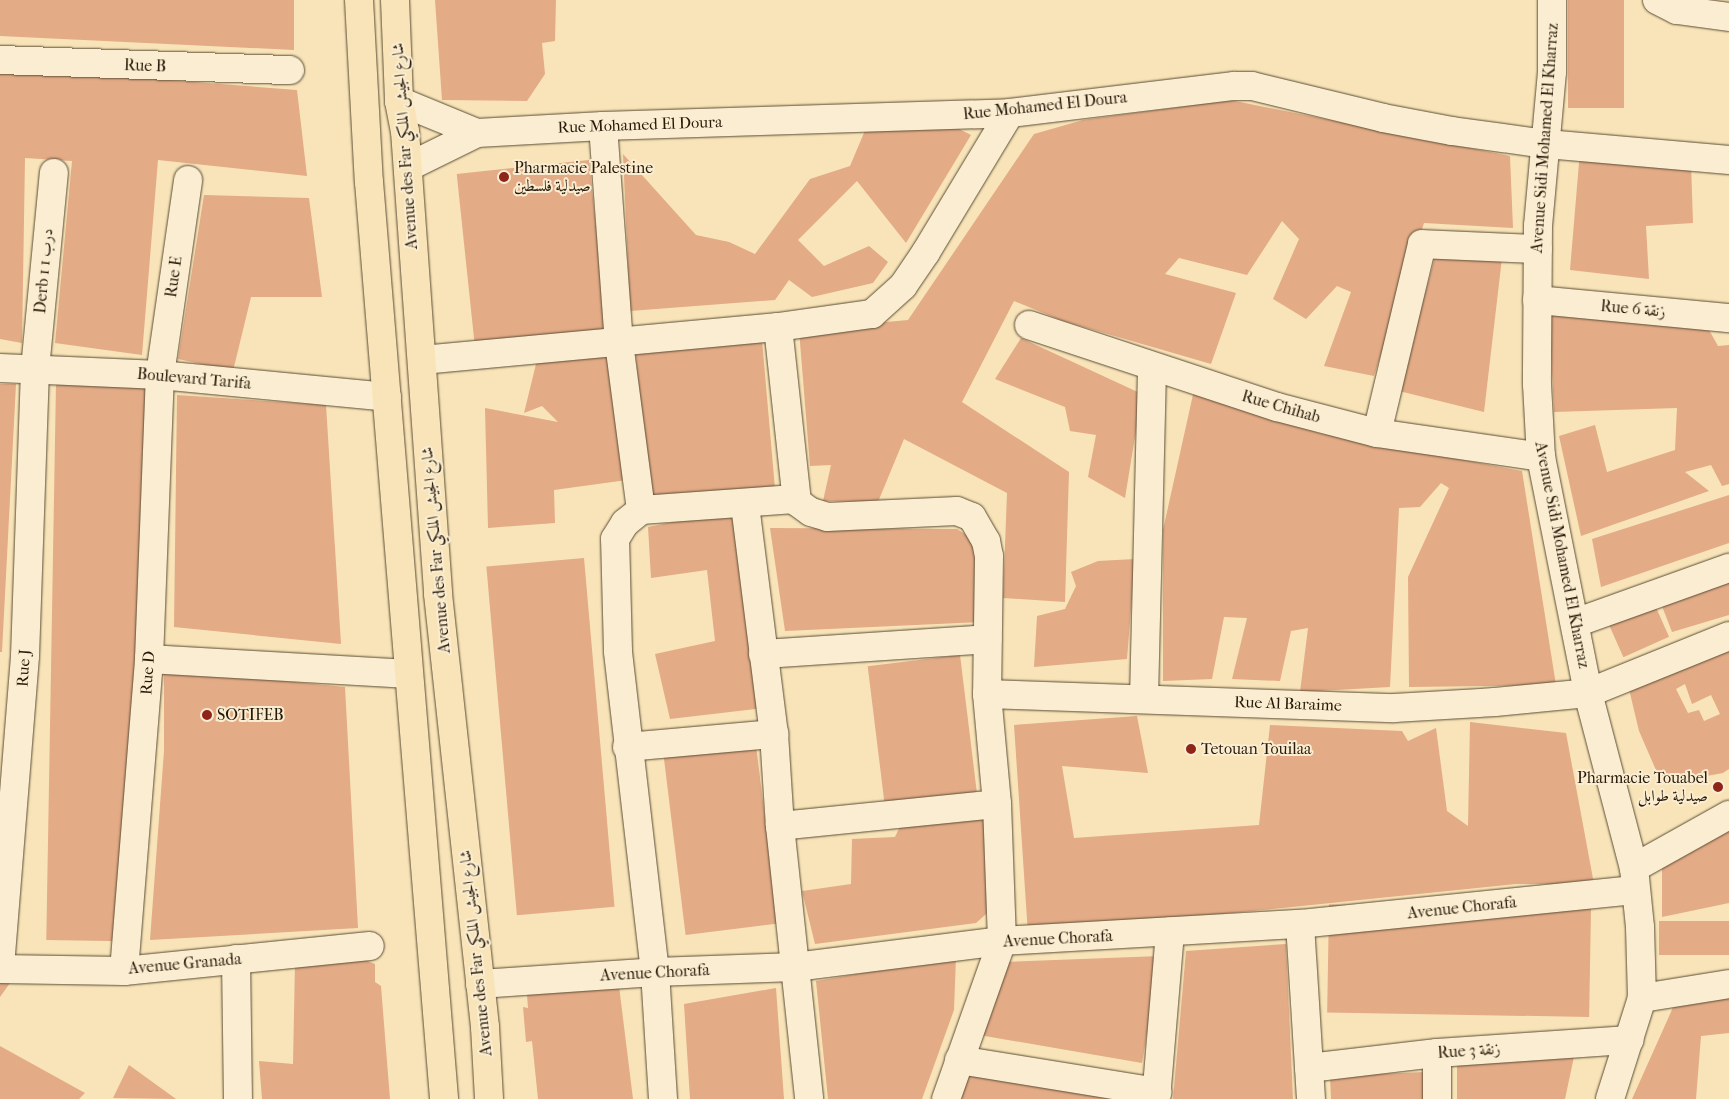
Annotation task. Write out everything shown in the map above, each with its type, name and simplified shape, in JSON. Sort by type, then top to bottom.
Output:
[{"type":"main road","points":[[358,0],[369,182],[444,1099]]},
{"type":"main road","name":"Avenue des Far شارع الجيش الملكي","points":[[395,0],[399,101],[408,167],[438,594],[480,984],[489,1099]]},
{"type":"street","name":"Avenue Sidi Mohamed El Kharraz","points":[[1552,0],[1552,72],[1546,144],[1540,178],[1538,249],[1537,384],[1541,457],[1588,693],[1635,879],[1642,998],[1610,1099]]},
{"type":"street","points":[[1657,0],[1677,10],[1729,17]]},
{"type":"street","name":"Rue B","points":[[0,60],[290,70]]},
{"type":"street","name":"Rue Mohamed El Doura","points":[[408,167],[477,133],[604,126],[1010,113],[1208,88],[1252,86],[1383,118],[1546,144],[1729,160]]},
{"type":"street","name":"Rue Mohamed El Doura","points":[[399,101],[477,133]]},
{"type":"street","points":[[422,360],[778,327],[856,318],[872,314],[888,303],[926,252],[1010,113]]},
{"type":"street","points":[[604,126],[619,343],[641,510]]},
{"type":"street","name":"Derb 1 درب 1","points":[[35,369],[54,173]]},
{"type":"street","name":"Rue E","points":[[160,375],[188,180]]},
{"type":"street","points":[[1377,433],[1422,244],[1538,249]]},
{"type":"street","name":"Rue 6 زنقة","points":[[1538,300],[1729,318]]},
{"type":"street","name":"Rue Chihab","points":[[1029,325],[1152,368],[1377,433],[1541,457]]},
{"type":"street","points":[[778,327],[795,499],[811,512],[827,517],[948,509],[972,517],[981,529],[989,556],[986,639],[987,694],[997,804],[1002,942],[946,1099]]},
{"type":"street","name":"Boulevard Tarifa","points":[[0,368],[160,375],[387,397]]},
{"type":"street","points":[[1144,698],[1152,368]]},
{"type":"street","name":"Rue J","points":[[0,968],[25,656],[35,369]]},
{"type":"street","name":"Rue D","points":[[124,971],[149,659],[160,375]]},
{"type":"street","points":[[663,1099],[655,972],[627,746],[618,651],[614,549],[620,530],[641,510],[745,505],[795,499]]},
{"type":"street","points":[[745,505],[774,734],[780,826],[809,1099]]},
{"type":"street","points":[[1575,623],[1729,568]]},
{"type":"street","name":"Rue Al Baraime","points":[[987,694],[1394,708],[1588,693],[1729,636]]},
{"type":"street","points":[[763,654],[986,639]]},
{"type":"street","points":[[149,659],[409,674]]},
{"type":"street","points":[[627,746],[774,734]]},
{"type":"street","points":[[780,826],[997,804]]},
{"type":"street","points":[[1635,879],[1729,815]]},
{"type":"street","name":"Avenue Chorafa","points":[[480,984],[655,972],[795,967],[1002,942],[1300,924],[1635,879]]},
{"type":"street","points":[[1300,924],[1311,1099]]},
{"type":"street","points":[[959,1060],[1157,1096],[1170,932]]},
{"type":"street","name":"Avenue Granada","points":[[0,968],[124,971],[370,946]]},
{"type":"street","points":[[236,960],[238,1099]]},
{"type":"street","points":[[1642,998],[1729,984]]},
{"type":"street","name":"Rue 3 زنقة","points":[[1309,1068],[1437,1053],[1630,1040]]},
{"type":"street","points":[[1437,1053],[1437,1099]]},
{"type":"building","points":[[0,0],[294,0],[294,50],[0,36]]},
{"type":"building","points":[[435,0],[556,0],[555,41],[542,43],[545,74],[527,101],[442,100]]},
{"type":"building","points":[[1568,0],[1624,0],[1624,108],[1568,108]]},
{"type":"building","points":[[0,70],[54,71],[297,90],[307,176],[158,160],[142,355],[55,343],[72,161],[25,158],[22,343],[0,339]]},
{"type":"building","points":[[1230,100],[1510,156],[1513,228],[1424,223],[1374,376],[1324,366],[1351,292],[1337,286],[1306,319],[1273,299],[1299,239],[1282,221],[1247,275],[1179,258],[1165,274],[1236,293],[1211,364],[1063,321],[1014,301],[962,402],[1069,472],[1065,602],[1003,598],[1007,493],[904,439],[878,502],[823,501],[831,465],[810,466],[799,330],[908,320],[1034,134],[1083,120]]},
{"type":"building","points":[[869,121],[947,123],[971,135],[906,243],[857,181],[798,240],[824,266],[869,246],[888,262],[873,283],[812,297],[789,280],[775,300],[630,311],[623,154],[696,235],[729,242],[755,254],[810,179],[850,166]]},
{"type":"building","points":[[1580,151],[1691,163],[1693,223],[1646,226],[1649,279],[1570,270]]},
{"type":"building","points":[[589,160],[607,334],[475,348],[457,174]]},
{"type":"building","points":[[204,195],[309,198],[322,297],[251,297],[233,371],[178,359]]},
{"type":"building","points":[[1436,253],[1502,258],[1484,412],[1399,391]]},
{"type":"building","points":[[1549,310],[1704,321],[1718,346],[1729,345],[1729,484],[1722,486],[1711,465],[1685,472],[1709,491],[1581,536],[1559,436],[1595,425],[1607,472],[1675,450],[1677,408],[1554,412]]},
{"type":"building","points":[[1021,338],[1142,394],[1125,498],[1088,477],[1096,435],[1070,431],[1065,407],[995,379]]},
{"type":"building","points":[[762,340],[775,486],[648,498],[635,351]]},
{"type":"building","points":[[613,355],[627,480],[554,490],[555,523],[488,528],[485,408],[558,422],[542,406],[524,413],[537,360]]},
{"type":"building","points":[[56,383],[148,385],[138,942],[46,940]]},
{"type":"building","points":[[0,384],[16,384],[2,652],[0,652]]},
{"type":"building","points":[[1194,390],[1319,433],[1522,471],[1556,685],[1409,687],[1408,577],[1449,488],[1441,483],[1420,507],[1399,508],[1390,687],[1300,692],[1308,628],[1291,631],[1280,681],[1232,679],[1247,618],[1224,617],[1212,679],[1163,681],[1163,530]]},
{"type":"building","points":[[177,395],[326,405],[341,644],[174,627]]},
{"type":"building","points":[[1729,495],[1729,543],[1601,587],[1592,539]]},
{"type":"building","points":[[736,509],[764,708],[670,719],[655,654],[715,641],[707,570],[651,578],[648,527]]},
{"type":"building","points":[[770,528],[957,529],[979,543],[981,622],[785,631]]},
{"type":"building","points":[[584,558],[615,907],[517,915],[486,567]]},
{"type":"building","points":[[1135,559],[1127,659],[1034,667],[1037,616],[1065,609],[1076,586],[1071,572],[1098,561]]},
{"type":"building","points":[[1729,577],[1729,615],[1672,632],[1660,601]]},
{"type":"building","points":[[1654,603],[1669,637],[1623,657],[1608,623]]},
{"type":"building","points":[[1729,649],[1729,769],[1723,773],[1662,784],[1639,731],[1629,689]],"holes":[[[1685,684],[1692,704],[1711,695],[1720,714],[1704,721],[1699,710],[1688,713],[1676,689]]]},
{"type":"building","points":[[960,655],[977,795],[885,806],[868,666]]},
{"type":"building","points":[[164,664],[254,678],[345,687],[358,928],[150,940],[164,751]]},
{"type":"building","points":[[1137,716],[1148,773],[1062,766],[1074,838],[1259,825],[1270,725],[1402,731],[1408,741],[1436,728],[1447,811],[1468,826],[1470,722],[1566,733],[1594,884],[1516,884],[1028,934],[1014,725]]},
{"type":"building","points":[[755,737],[778,924],[686,935],[663,748]]},
{"type":"building","points":[[983,816],[993,908],[976,923],[815,944],[802,891],[851,884],[852,839],[895,837],[902,822]]},
{"type":"building","points":[[1729,828],[1729,903],[1662,917],[1662,868]]},
{"type":"building","points":[[1329,904],[1591,909],[1589,1017],[1327,1012]]},
{"type":"building","points":[[1659,921],[1729,921],[1729,955],[1659,955]]},
{"type":"building","points":[[1286,944],[1293,1099],[1173,1099],[1186,951]]},
{"type":"building","points":[[1160,956],[1142,1063],[979,1035],[1004,962]]},
{"type":"building","points":[[956,957],[954,1010],[922,1099],[828,1099],[816,981]]},
{"type":"building","points":[[360,958],[375,964],[375,982],[381,986],[390,1099],[262,1099],[259,1061],[293,1064],[295,963]]},
{"type":"building","points":[[0,983],[10,983],[0,997]]},
{"type":"building","points":[[619,986],[633,1099],[538,1099],[532,1041],[526,1042],[523,1007],[528,1008],[527,995]]},
{"type":"building","points":[[776,988],[784,1099],[690,1099],[684,1004]]},
{"type":"building","points":[[1729,996],[1729,1033],[1701,1036],[1696,1099],[1632,1099],[1675,1003]]},
{"type":"building","points":[[0,1046],[85,1093],[79,1099],[0,1099]]},
{"type":"building","points":[[1575,1052],[1565,1099],[1457,1099],[1457,1058]]},
{"type":"building","points":[[129,1065],[176,1099],[113,1098]]},
{"type":"building","points":[[969,1071],[1137,1099],[961,1099]]},
{"type":"building","points":[[1425,1072],[1426,1099],[1331,1099],[1330,1076]]},
{"type":"place","name":"Pharmacie Palestine صيدلية فلسطين","points":[[504,177]]},
{"type":"place","name":"SOTIFEB","points":[[207,715]]},
{"type":"place","name":"Tetouan Touilaa","points":[[1191,749]]},
{"type":"place","name":"Pharmacie Touabel صيدلية طوابل","points":[[1718,787]]}]
